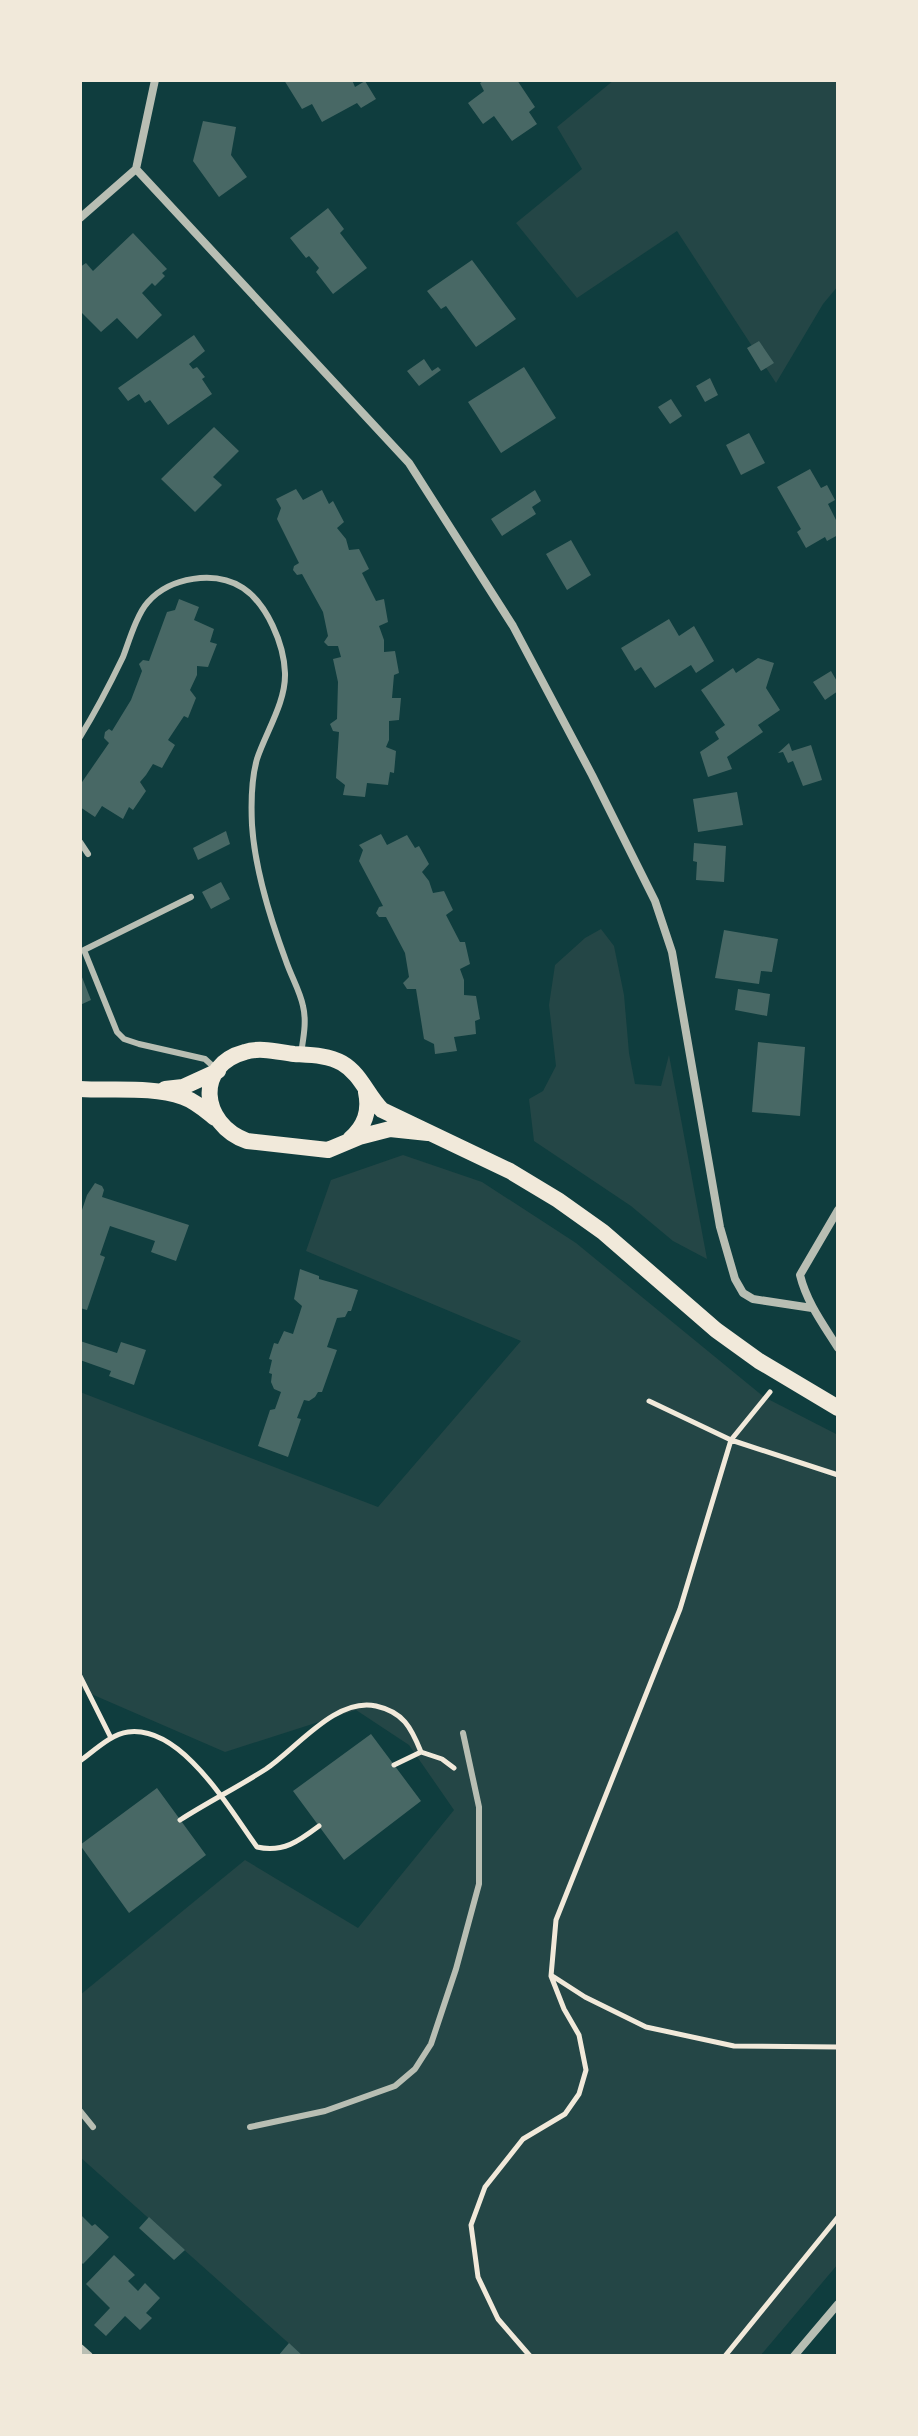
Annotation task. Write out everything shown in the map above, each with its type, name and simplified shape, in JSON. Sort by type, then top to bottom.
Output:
[{"type":"main road","points":[[148,1092],[183,1087],[218,1071],[243,1052],[256,1050],[301,1054],[339,1061],[359,1077],[365,1090],[382,1110],[510,1171],[558,1200],[603,1232],[716,1330],[785,1378],[838,1408]]},
{"type":"main road","points":[[218,1071],[209,1088],[211,1109],[224,1129],[247,1141],[319,1150],[390,1129],[428,1133]]},
{"type":"main road","points":[[80,1089],[182,1096],[216,1118]]},
{"type":"main road","points":[[338,1146],[348,1141],[361,1127],[367,1114],[365,1090]]},
{"type":"street","points":[[80,218],[136,169],[155,80]]},
{"type":"street","points":[[136,169],[409,463],[513,626],[655,901],[672,952],[720,1227],[735,1279],[743,1293],[753,1299],[812,1308]]},
{"type":"street","points":[[838,1210],[800,1275],[812,1308],[838,1348]]},
{"type":"street","points":[[794,2356],[838,2304]]},
{"type":"street","points":[[80,2348],[89,2356]]},
{"type":"lane","points":[[80,737],[110,685],[146,604],[159,591],[203,577],[239,585],[255,596],[277,638],[285,674],[282,694],[256,764],[252,826],[257,865],[277,936],[304,1006],[305,1029],[301,1054]]},
{"type":"lane","points":[[80,842],[88,854]]},
{"type":"lane","points":[[191,897],[84,950],[117,1032],[124,1039],[205,1059],[218,1071]]},
{"type":"lane","points":[[250,2127],[325,2111],[395,2086],[415,2069],[431,2044],[479,1884],[479,1807],[463,1733]]},
{"type":"lane","points":[[80,2111],[93,2127],[80,2120]]},
{"type":"path","points":[[530,2356],[498,2319],[478,2277],[471,2225],[485,2187],[523,2139],[565,2114],[579,2094],[586,2070],[579,2035],[564,2009],[551,1976],[556,1920],[680,1609],[731,1440],[764,1397],[785,1378]]},
{"type":"path","points":[[649,1401],[731,1440],[838,1475]]},
{"type":"path","points":[[80,1676],[111,1738]]},
{"type":"path","points":[[180,1820],[268,1768],[312,1731],[346,1708],[367,1704],[391,1709],[412,1728],[421,1752]]},
{"type":"path","points":[[80,1761],[111,1738],[127,1732],[152,1734],[182,1750],[257,1847],[273,1851],[290,1846],[319,1826]]},
{"type":"path","points":[[394,1765],[421,1752],[442,1759],[474,1782]]},
{"type":"path","points":[[551,1976],[585,1997],[646,2027],[734,2046],[838,2047]]},
{"type":"path","points":[[725,2356],[838,2217]]},
{"type":"shaded area","points":[[614,80],[838,80],[838,286],[823,304],[776,383],[677,231],[577,298],[516,223],[582,169],[557,127]]},
{"type":"shaded area","points":[[601,929],[614,946],[624,995],[635,1084],[661,1086],[669,1055],[707,1259],[673,1241],[631,1206],[534,1141],[529,1099],[543,1091],[556,1066],[549,1005],[555,965],[585,938]]},
{"type":"shaded area","points":[[403,1155],[482,1182],[576,1243],[764,1397],[838,1435],[838,2264],[760,2356],[303,2356],[80,2157],[80,1995],[245,1860],[358,1928],[454,1810],[409,1745],[356,1710],[225,1752],[80,1688],[80,1392],[378,1507],[521,1341],[306,1251],[331,1180]]},
{"type":"building","points":[[284,80],[352,80],[355,87],[365,81],[376,99],[361,108],[357,103],[322,122],[312,104],[302,109]]},
{"type":"building","points":[[485,80],[517,80],[535,107],[529,112],[537,124],[512,141],[494,116],[483,124],[468,103],[484,91],[480,83]]},
{"type":"building","points":[[203,121],[236,127],[231,155],[247,177],[219,197],[193,161]]},
{"type":"building","points":[[328,208],[344,229],[340,233],[367,268],[333,294],[316,272],[319,268],[290,238]]},
{"type":"building","points":[[133,233],[167,269],[162,273],[165,276],[155,286],[152,283],[142,293],[162,315],[137,339],[117,318],[101,332],[80,311],[80,267],[86,263],[93,271]]},
{"type":"building","points":[[472,260],[516,319],[476,347],[446,306],[441,309],[427,291]]},
{"type":"building","points":[[194,335],[205,351],[189,364],[193,369],[197,367],[205,377],[202,379],[212,394],[168,425],[150,400],[145,403],[139,394],[128,401],[118,388]]},
{"type":"building","points":[[759,341],[774,363],[761,371],[747,348]]},
{"type":"building","points":[[424,359],[432,371],[438,367],[441,370],[419,386],[407,371]]},
{"type":"building","points":[[524,367],[556,418],[501,453],[468,402]]},
{"type":"building","points":[[710,378],[718,395],[705,402],[696,386]]},
{"type":"building","points":[[671,399],[682,416],[670,424],[658,407]]},
{"type":"building","points":[[214,427],[239,451],[213,477],[222,485],[195,512],[161,479]]},
{"type":"building","points":[[749,433],[765,463],[741,475],[726,445]]},
{"type":"building","points":[[810,469],[821,488],[827,485],[835,500],[828,504],[838,524],[838,535],[827,541],[825,537],[806,548],[797,532],[801,529],[777,487]]},
{"type":"building","points":[[296,489],[303,500],[322,490],[329,504],[333,501],[344,522],[337,528],[346,539],[349,550],[359,549],[369,569],[362,573],[376,601],[384,599],[388,622],[379,626],[384,652],[395,651],[399,673],[394,675],[392,698],[401,698],[399,720],[389,721],[386,747],[396,751],[394,773],[390,772],[388,785],[367,783],[365,797],[343,795],[345,785],[336,778],[339,732],[333,731],[330,724],[337,719],[338,682],[333,659],[341,657],[338,646],[328,646],[324,642],[328,636],[323,612],[302,574],[297,575],[293,570],[299,563],[277,519],[281,508],[276,499]]},
{"type":"building","points":[[535,490],[541,501],[532,507],[536,514],[502,536],[491,519]]},
{"type":"building","points":[[571,540],[591,575],[567,590],[546,554]]},
{"type":"building","points":[[179,599],[199,607],[194,620],[214,629],[210,642],[217,644],[208,667],[197,666],[197,675],[190,690],[196,698],[188,718],[184,716],[168,740],[175,745],[162,768],[153,764],[140,782],[146,791],[133,810],[129,807],[123,819],[102,806],[95,817],[80,807],[80,785],[109,743],[104,738],[105,732],[109,729],[112,731],[131,700],[142,671],[139,664],[143,660],[149,661],[167,612],[175,610]]},
{"type":"building","points":[[669,619],[679,636],[694,626],[714,661],[696,673],[691,665],[655,688],[641,667],[635,671],[621,648]]},
{"type":"building","points":[[758,658],[774,663],[766,688],[780,710],[758,725],[763,732],[727,757],[732,769],[708,777],[700,752],[719,739],[715,732],[725,725],[701,690],[733,668],[736,673]]},
{"type":"building","points":[[831,671],[838,683],[838,691],[825,700],[813,682]]},
{"type":"building","points":[[789,743],[792,751],[811,745],[822,780],[803,786],[793,761],[788,763],[783,752],[778,753]]},
{"type":"building","points":[[737,792],[743,825],[698,832],[693,799]]},
{"type":"building","points":[[226,831],[230,844],[198,860],[193,848]]},
{"type":"building","points":[[381,834],[387,845],[407,835],[415,848],[419,846],[429,864],[422,872],[433,893],[444,891],[453,910],[446,915],[460,942],[465,942],[470,964],[460,969],[464,995],[476,996],[480,1019],[475,1021],[476,1034],[454,1037],[457,1051],[435,1054],[434,1044],[424,1039],[416,989],[407,989],[403,983],[409,977],[405,953],[386,917],[379,917],[376,913],[383,906],[359,861],[363,850],[359,845]]},
{"type":"building","points":[[694,843],[726,846],[724,882],[696,880]]},
{"type":"building","points":[[221,882],[230,899],[211,909],[202,892]]},
{"type":"building","points":[[724,930],[778,939],[772,972],[761,971],[759,984],[715,978]]},
{"type":"building","points":[[80,972],[91,1000],[80,1005]]},
{"type":"building","points":[[738,989],[770,994],[767,1016],[735,1010]]},
{"type":"building","points":[[758,1042],[805,1047],[800,1116],[752,1112]]},
{"type":"building","points":[[95,1183],[104,1190],[102,1197],[189,1225],[176,1261],[151,1252],[155,1241],[110,1226],[100,1255],[105,1257],[87,1310],[80,1308],[80,1216]]},
{"type":"building","points":[[300,1269],[319,1276],[319,1279],[358,1290],[351,1311],[345,1317],[337,1318],[327,1347],[337,1350],[322,1392],[309,1401],[304,1400],[288,1457],[258,1446],[270,1410],[275,1409],[281,1392],[274,1389],[272,1374],[269,1373],[274,1343],[278,1344],[284,1331],[293,1334],[302,1306],[294,1299]]},
{"type":"building","points":[[80,1341],[117,1353],[121,1342],[146,1350],[134,1385],[109,1376],[111,1371],[80,1360]]},
{"type":"building","points":[[371,1734],[421,1801],[344,1860],[293,1791]]},
{"type":"building","points":[[157,1788],[206,1855],[129,1913],[80,1845]]},
{"type":"building","points":[[80,2214],[109,2237],[83,2264],[80,2261]]},
{"type":"building","points":[[149,2217],[185,2250],[174,2260],[139,2228]]},
{"type":"building","points":[[114,2255],[135,2275],[128,2281],[138,2291],[145,2283],[160,2298],[146,2313],[152,2318],[140,2330],[125,2316],[106,2336],[94,2325],[110,2308],[86,2284]]},
{"type":"building","points":[[289,2343],[303,2356],[278,2356]]}]
